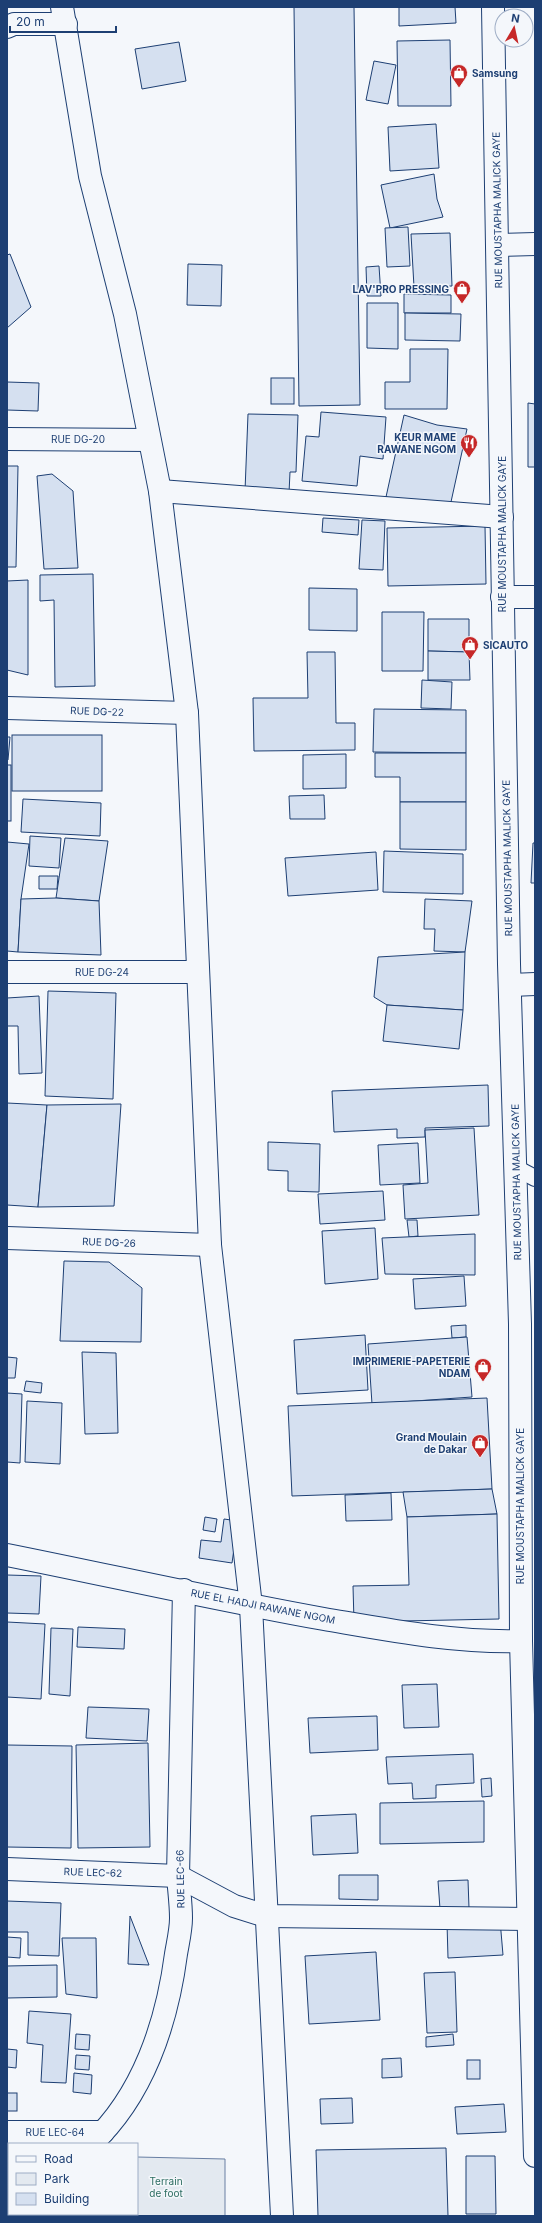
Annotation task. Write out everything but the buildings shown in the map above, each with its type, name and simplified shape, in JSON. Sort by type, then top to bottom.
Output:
[{"type":"street","name":"RUE MOUSTAPHA MALICK GAYE","points":[[493,7],[498,245],[502,597],[510,985],[526,1173],[520,1332],[521,1641],[529,1709],[528,1919],[535,2156]]},
{"type":"street","points":[[7,27],[14,24],[64,15],[90,176],[125,314],[148,440],[160,491],[187,713],[210,1245],[251,1606],[282,2216]]},
{"type":"street","points":[[498,245],[535,244]]},
{"type":"street","name":"RUE DG-20","points":[[7,439],[148,440]]},
{"type":"street","points":[[160,491],[502,516]]},
{"type":"street","points":[[502,597],[535,597]]},
{"type":"street","name":"RUE DG-22","points":[[7,708],[187,713]]},
{"type":"street","name":"RUE DG-24","points":[[7,972],[197,972]]},
{"type":"street","points":[[510,985],[535,984]]},
{"type":"street","name":"RUE DG-26","points":[[7,1238],[210,1245]]},
{"type":"street","name":"RUE EL HADJI RAWANE NGOM","points":[[7,1555],[184,1590],[251,1606],[393,1631],[493,1642],[521,1641]]},
{"type":"street","name":"RUE LEC-66","points":[[97,2138],[132,2092],[153,2049],[166,2010],[181,1919],[178,1876],[184,1590]]},
{"type":"street","name":"RUE LEC-62","points":[[7,1869],[178,1876]]},
{"type":"street","points":[[178,1876],[234,1906],[266,1916],[528,1919]]},
{"type":"street","name":"RUE LEC-64","points":[[7,2132],[97,2138]]},
{"type":"green space","name":"Terrain de foot","points":[[138,2157],[225,2159],[225,2216],[84,2216],[138,2215]]},
{"type":"place","name":"Samsung","points":[[459,88]]},
{"type":"place","name":"LAV'PRO PRESSING","points":[[462,304]]},
{"type":"place","name":"KEUR MAME RAWANE NGOM","points":[[469,458]]},
{"type":"place","name":"SICAUTO","points":[[470,660]]},
{"type":"place","name":"IMPRIMERIE-PAPETERIE NDAM","points":[[483,1382]]},
{"type":"place","name":"Grand Moulain de Dakar","points":[[480,1458]]}]
